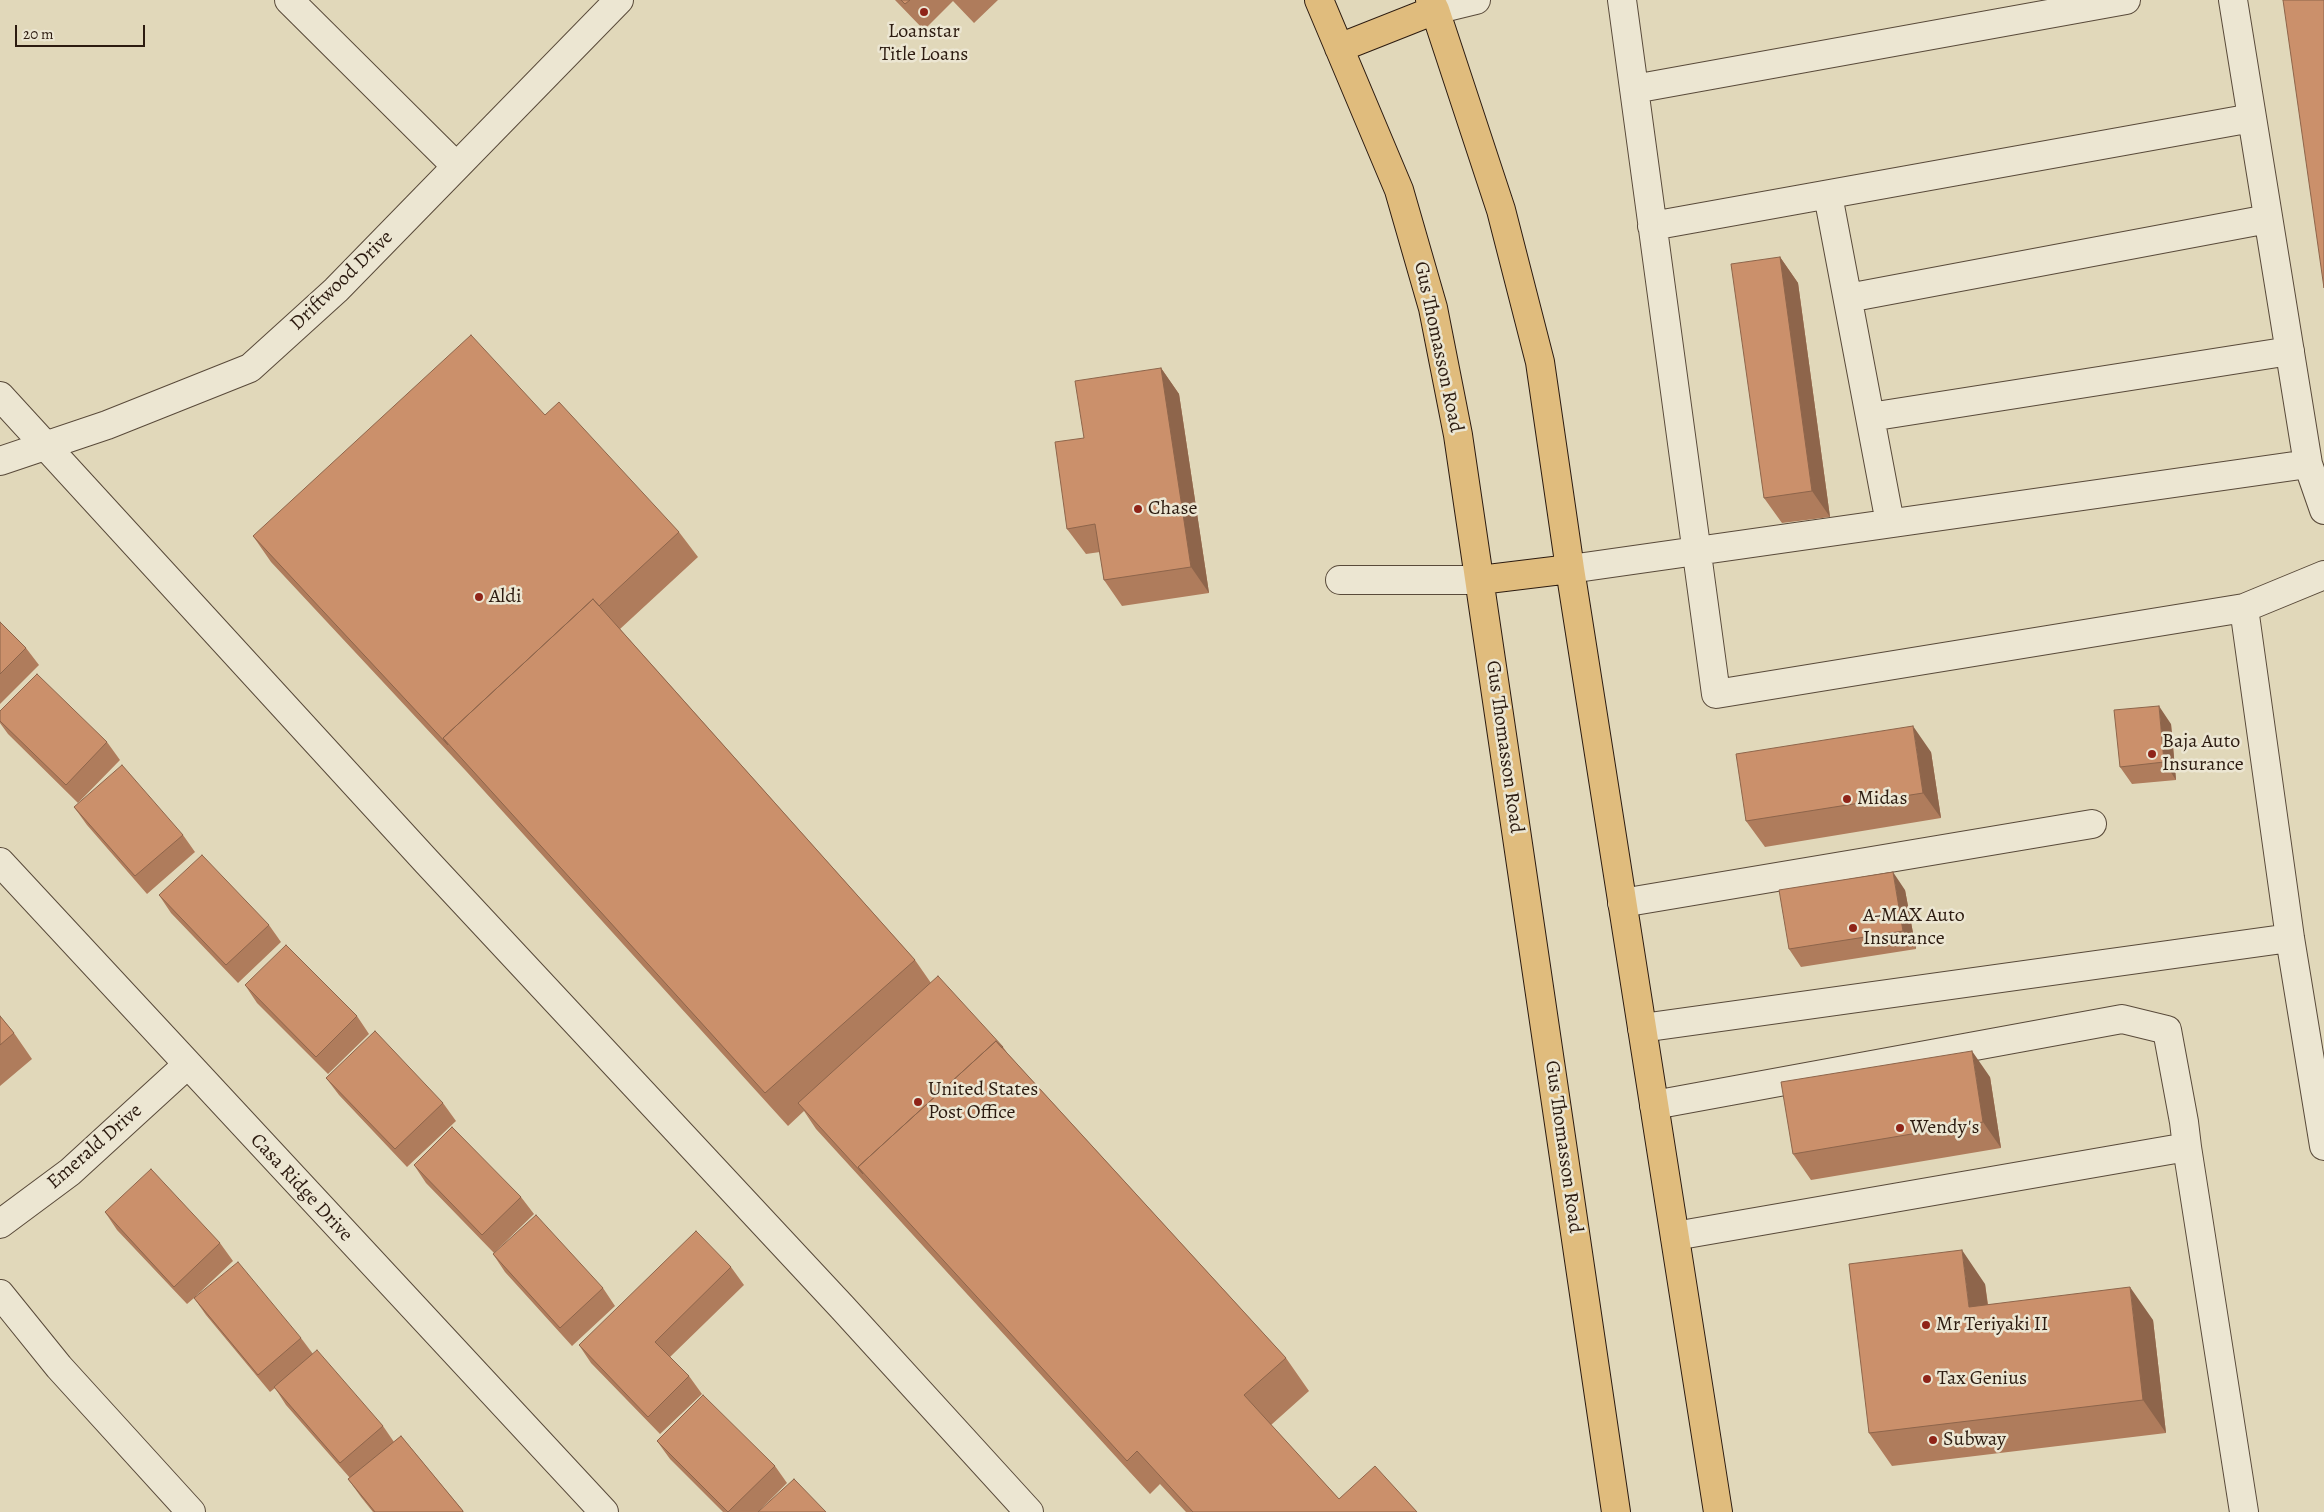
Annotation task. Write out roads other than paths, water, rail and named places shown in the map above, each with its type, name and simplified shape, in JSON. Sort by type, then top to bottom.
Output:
[{"type":"main road","name":"Gus Thomasson Road","points":[[1319,0],[1398,190],[1433,308],[1458,435],[1616,1512]]},
{"type":"main road","points":[[1340,48],[1432,5],[1501,210],[1540,362],[1570,569],[1718,1512]]},
{"type":"main road","points":[[1480,580],[1570,569]]},
{"type":"street","points":[[289,0],[456,166]]},
{"type":"street","name":"Driftwood Drive","points":[[0,460],[107,425],[250,368],[336,290],[619,0]]},
{"type":"street","points":[[1432,5],[1476,0]]},
{"type":"street","points":[[1622,0],[1716,694],[2244,608],[2324,575]]},
{"type":"street","points":[[1634,88],[2126,0]]},
{"type":"street","points":[[2233,0],[2308,464],[2324,510]]},
{"type":"street","points":[[1652,226],[2252,118]]},
{"type":"street","points":[[1828,194],[1890,523]]},
{"type":"street","points":[[1848,298],[2268,219]]},
{"type":"street","points":[[1870,417],[2290,351]]},
{"type":"street","points":[[0,396],[407,840],[842,1307],[1029,1512]]},
{"type":"street","points":[[1570,569],[2308,464]]},
{"type":"street","points":[[1340,580],[1480,580]]},
{"type":"street","points":[[2244,608],[2290,938],[2324,1146]]},
{"type":"street","points":[[1622,903],[2092,824]]},
{"type":"street","name":"Casa Ridge Drive","points":[[0,862],[604,1512]]},
{"type":"street","points":[[1642,1028],[2290,938]]},
{"type":"street","points":[[1654,1105],[2122,1019],[2167,1030],[2244,1512]]},
{"type":"street","name":"Emerald Drive","points":[[0,1224],[70,1172],[187,1065]]},
{"type":"street","points":[[1675,1236],[2187,1146]]},
{"type":"street","points":[[0,1294],[59,1367],[191,1512]]},
{"type":"place","name":"Loanstar Title Loans","points":[[924,12]]},
{"type":"place","name":"Chase","points":[[1138,509]]},
{"type":"place","name":"Aldi","points":[[479,597]]},
{"type":"place","name":"Baja Auto Insurance","points":[[2152,754]]},
{"type":"place","name":"Midas","points":[[1847,799]]},
{"type":"place","name":"A-MAX Auto Insurance","points":[[1853,928]]},
{"type":"place","name":"United States Post Office","points":[[918,1102]]},
{"type":"place","name":"Wendy's","points":[[1900,1128]]},
{"type":"place","name":"Mr Teriyaki II","points":[[1926,1325]]},
{"type":"place","name":"Tax Genius","points":[[1927,1379]]},
{"type":"place","name":"Subway","points":[[1933,1440]]}]
